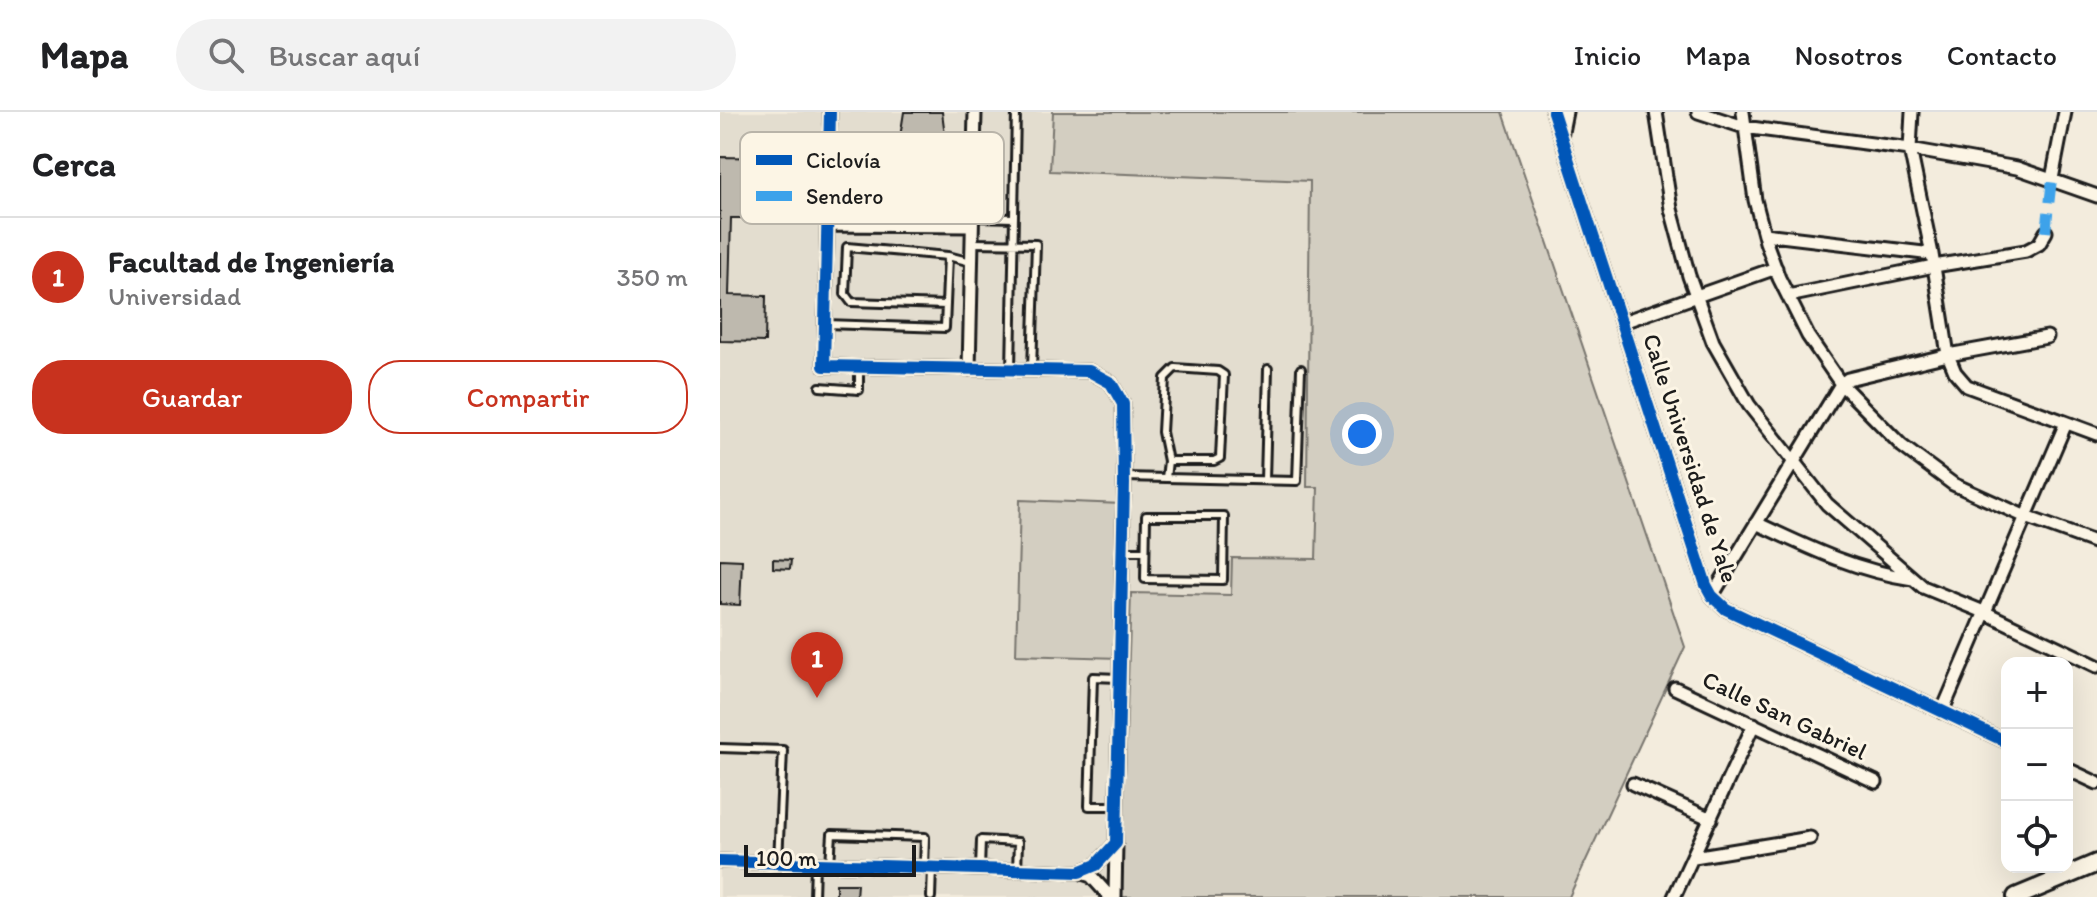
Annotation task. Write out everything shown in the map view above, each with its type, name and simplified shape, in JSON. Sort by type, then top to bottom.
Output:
[{"type":"main road","points":[[2016,897],[2097,863]]},
{"type":"street","points":[[829,132],[830,112]]},
{"type":"street","points":[[974,132],[975,112]]},
{"type":"street","name":"Calle Universidad de Yale","points":[[1553,112],[1712,596],[1726,609],[2001,739]]},
{"type":"street","points":[[1561,137],[1566,112]]},
{"type":"street","points":[[1656,112],[1671,209],[1713,342],[1749,405],[1827,504],[1923,587],[1984,612],[2097,666]]},
{"type":"street","points":[[1698,112],[1744,127],[1910,149],[2017,168],[2097,196]]},
{"type":"street","points":[[1743,112],[1755,200],[1776,268],[1808,336],[1841,384],[1902,446],[1953,484],[2026,517],[2097,543]]},
{"type":"street","points":[[1912,112],[1910,149],[1933,260],[1948,355],[1955,372],[1967,386],[2097,434]]},
{"type":"street","points":[[2052,179],[2065,112]]},
{"type":"street","points":[[875,224],[827,225],[824,366],[1089,371],[1111,383],[1123,404],[1124,477],[1113,897]]},
{"type":"street","points":[[969,369],[972,224]]},
{"type":"street","points":[[1788,296],[1933,260],[2026,251],[2039,244],[2046,232]]},
{"type":"street","points":[[1764,234],[1933,260]]},
{"type":"street","points":[[1623,322],[1776,268]]},
{"type":"street","points":[[1712,596],[1841,384],[1848,379],[1948,355],[2047,337]]},
{"type":"street","points":[[1942,712],[2066,423]]},
{"type":"street","points":[[1756,523],[1845,563],[1913,579]]},
{"type":"street","name":"Calle San Gabriel","points":[[1675,688],[1876,782]]},
{"type":"street","points":[[1674,897],[1754,724]]},
{"type":"street","points":[[2073,772],[2097,783]]},
{"type":"street","points":[[1633,784],[1711,819]]},
{"type":"street","points":[[1694,857],[1810,838]]},
{"type":"street","points":[[1079,872],[1096,865],[1116,843]]},
{"type":"street","points":[[720,861],[1079,872],[1091,876],[1113,897]]},
{"type":"lane","points":[[1011,370],[1016,112]]},
{"type":"lane","points":[[1004,219],[1014,218]]},
{"type":"lane","points":[[972,243],[1036,244],[1032,370]]},
{"type":"lane","points":[[946,305],[851,302],[845,294],[847,247],[948,256],[972,263]]},
{"type":"lane","points":[[825,324],[945,328],[948,256]]},
{"type":"lane","points":[[826,276],[846,277]]},
{"type":"lane","points":[[820,387],[859,390],[859,366]]},
{"type":"lane","points":[[1166,478],[1168,461],[1162,432],[1165,378],[1175,368],[1218,371],[1224,375],[1220,458],[1214,461],[1168,461]]},
{"type":"lane","points":[[1265,480],[1268,369]]},
{"type":"lane","points":[[1124,477],[1297,481],[1301,369]]},
{"type":"lane","points":[[1146,516],[1224,516],[1223,580],[1145,579],[1145,551],[1146,516]]},
{"type":"lane","points":[[1122,551],[1145,551]]},
{"type":"lane","points":[[1116,806],[1089,806],[1093,677],[1119,678]]},
{"type":"lane","points":[[720,748],[783,750],[778,863]]},
{"type":"lane","points":[[830,864],[832,834],[925,837],[931,897]]},
{"type":"lane","points":[[980,869],[981,840],[1018,842],[1017,870]]},
{"type":"lane","points":[[814,897],[815,864]]},
{"type":"shaded area","points":[[720,112],[1503,112],[1685,647],[1569,897],[720,897]]},
{"type":"shaded area","points":[[1053,112],[1503,112],[1685,647],[1569,897],[1121,897],[1131,593],[1231,595],[1232,558],[1316,559],[1318,487],[1307,487],[1310,181],[1050,171]]},
{"type":"shaded area","points":[[1020,500],[1123,504],[1120,658],[1016,655]]},
{"type":"building","points":[[904,112],[942,112],[945,132],[901,132]]},
{"type":"building","points":[[720,157],[740,157],[740,218],[731,218],[729,295],[766,296],[765,342],[720,341]]},
{"type":"building","points":[[720,559],[742,560],[740,605],[720,604]]},
{"type":"building","points":[[773,559],[791,560],[790,569],[773,568]]},
{"type":"building","points":[[836,884],[857,884],[856,897],[836,897]]},
{"type":"marked path","points":[[2046,232],[2052,179]]},
{"type":"cycle path","points":[[830,112],[830,132]]},
{"type":"cycle path","points":[[1553,112],[1712,596],[1726,609],[2001,739]]},
{"type":"cycle path","points":[[720,861],[1079,872],[1096,865],[1116,843],[1123,404],[1111,383],[1089,371],[824,366],[827,224]]},
{"type":"place","name":"Facultad de Ingeniería","points":[[817,698]]}]
